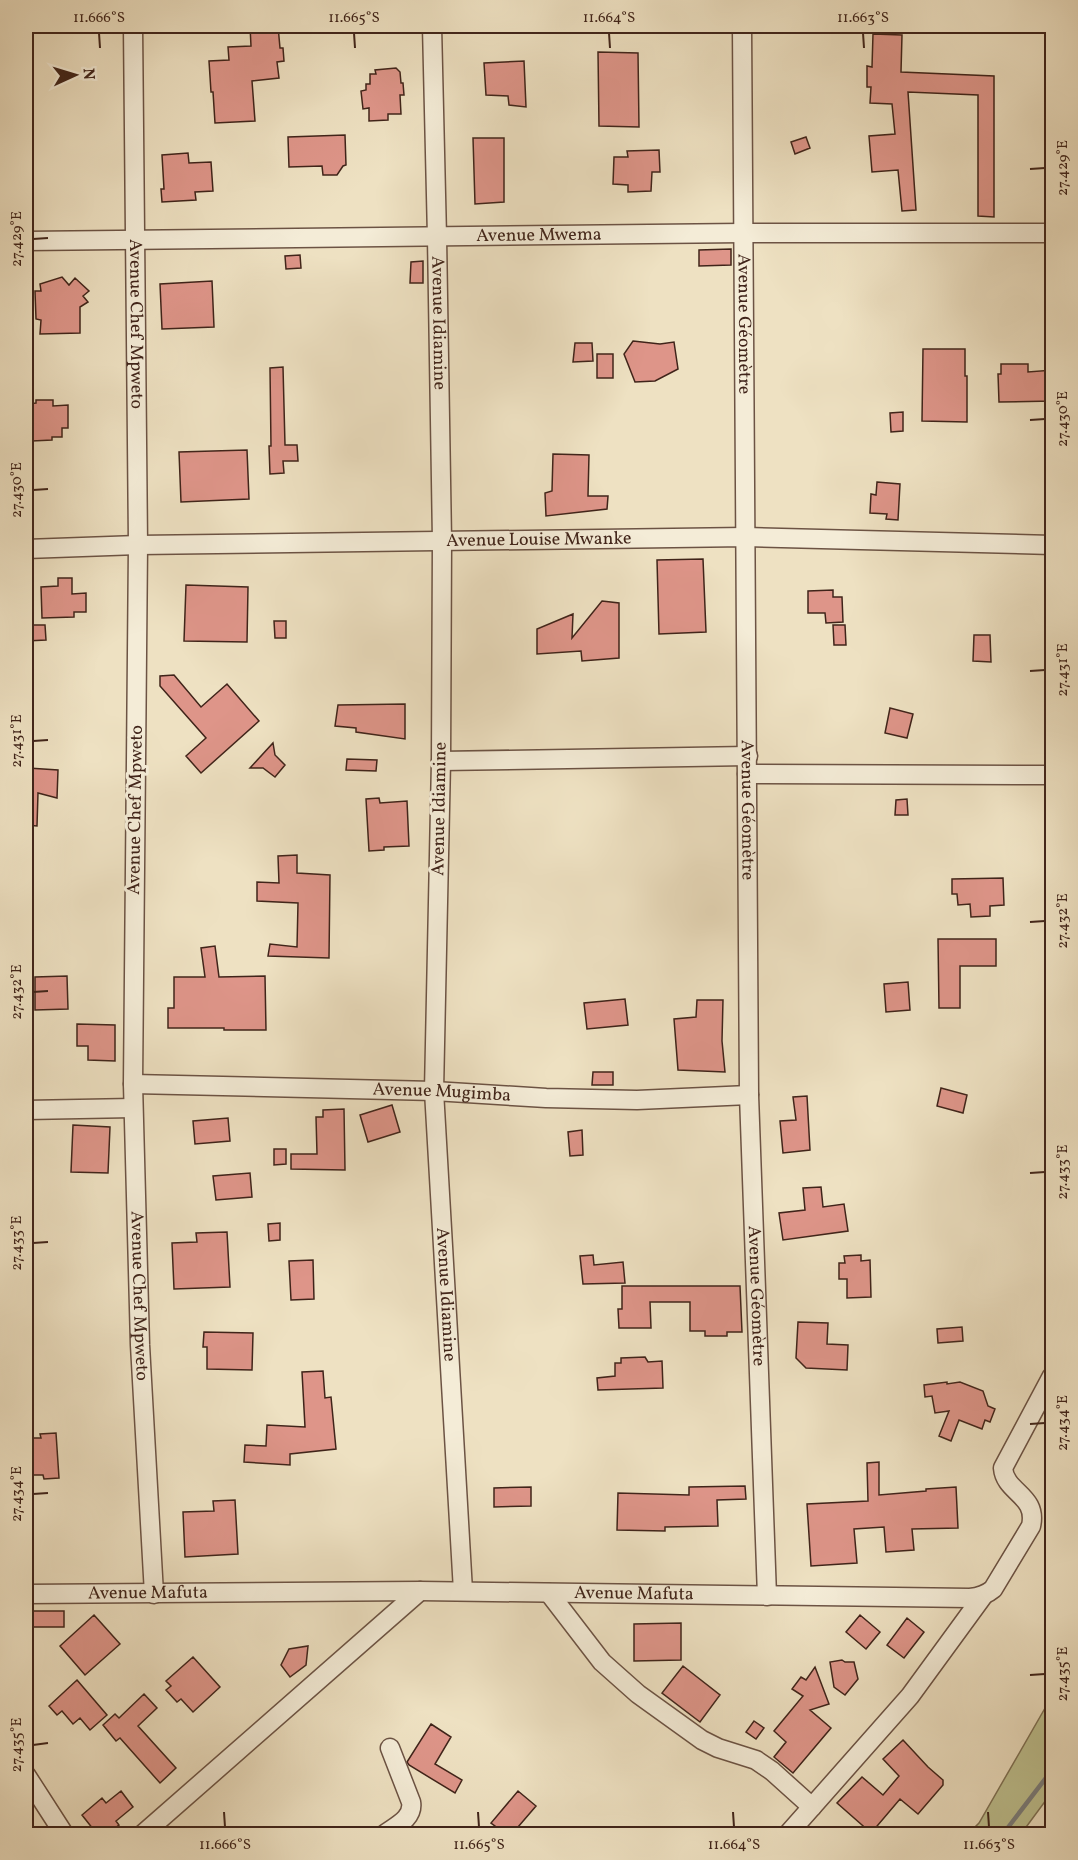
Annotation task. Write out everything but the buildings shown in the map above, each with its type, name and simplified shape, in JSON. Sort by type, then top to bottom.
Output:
[{"type":"street","name":"Avenue Chef Mpweto","points":[[133,26],[138,545],[133,1083],[140,1345],[154,1594]]},
{"type":"street","name":"Avenue Idiamine","points":[[432,26],[442,541],[441,760],[434,1091],[463,1591]]},
{"type":"street","name":"Avenue Géomètre","points":[[742,26],[750,1095],[767,1596]]},
{"type":"street","name":"Avenue Mwema","points":[[26,241],[743,233],[1053,233]]},
{"type":"street","name":"Avenue Louise Mwanke","points":[[26,549],[138,545],[746,537],[1053,545]]},
{"type":"street","points":[[441,760],[747,765],[1053,775]]},
{"type":"street","name":"Avenue Mugimba","points":[[133,1083],[434,1091],[546,1098],[637,1100],[750,1095]]},
{"type":"street","points":[[26,1110],[134,1108]]},
{"type":"street","points":[[788,1834],[910,1696],[983,1596],[993,1589],[1031,1526],[1033,1520],[1031,1507],[1006,1480],[1004,1468],[1053,1376]]},
{"type":"street","points":[[143,1834],[420,1591]]},
{"type":"street","name":"Avenue Mafuta","points":[[26,1594],[463,1591],[970,1598],[983,1596]]},
{"type":"street","points":[[549,1593],[602,1662],[638,1694],[702,1740],[718,1748],[756,1760],[813,1807]]},
{"type":"street","points":[[385,1834],[408,1828],[412,1808],[390,1748]]},
{"type":"street","points":[[26,1775],[64,1834]]},
{"type":"green space","points":[[1052,1696],[1052,1792],[1021,1834],[968,1834],[979,1823]]},
{"type":"waterway","points":[[1003,1834],[1052,1770]]}]
